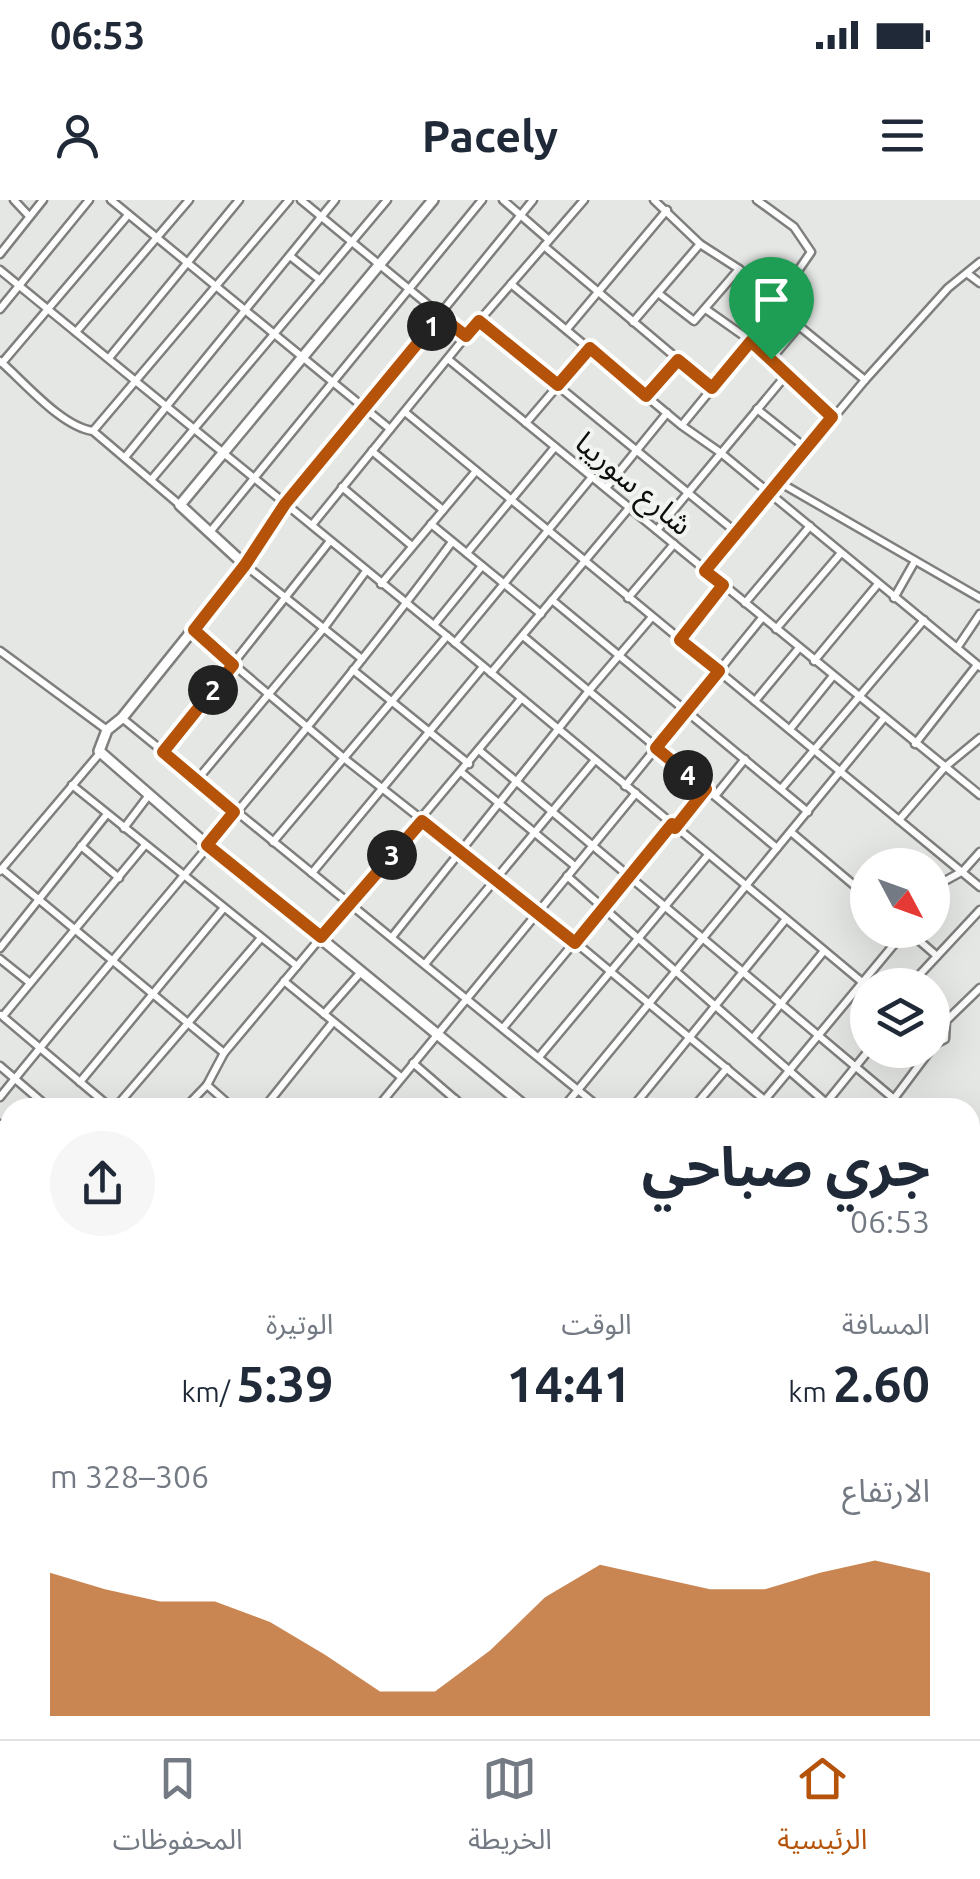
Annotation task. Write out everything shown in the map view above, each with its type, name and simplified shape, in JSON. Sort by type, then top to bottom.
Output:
[{"type":"street","points":[[14,200],[29,216]]},
{"type":"street","points":[[0,254],[43,200]]},
{"type":"street","points":[[0,309],[89,200]]},
{"type":"street","points":[[110,200],[390,429]]},
{"type":"street","points":[[76,332],[189,200]]},
{"type":"street","points":[[109,358],[239,200]]},
{"type":"street","points":[[93,432],[289,200]]},
{"type":"street","points":[[300,200],[466,336]]},
{"type":"street","points":[[126,456],[335,200]]},
{"type":"street","points":[[151,480],[387,200]]},
{"type":"street","points":[[180,504],[433,200]]},
{"type":"street","points":[[210,532],[482,200]]},
{"type":"street","points":[[503,200],[598,292],[712,388]]},
{"type":"street","points":[[224,1053],[1,870],[100,754],[107,730],[122,718],[194,630],[245,565],[285,504],[533,200]]},
{"type":"street","points":[[312,525],[466,336],[584,200]]},
{"type":"street","points":[[654,200],[700,244],[740,269],[771,295],[799,326],[865,380]]},
{"type":"street","points":[[757,200],[794,227],[812,252],[792,278],[771,295]]},
{"type":"street","points":[[567,329],[667,210]]},
{"type":"street","points":[[128,214],[1,362],[74,426],[93,432],[126,456],[245,565],[362,658]]},
{"type":"street","points":[[633,322],[700,244]]},
{"type":"street","points":[[290,256],[320,280]]},
{"type":"street","points":[[705,571],[832,417],[948,288],[980,262]]},
{"type":"street","points":[[658,293],[692,321],[707,310],[740,269]]},
{"type":"street","points":[[0,270],[434,625],[850,973]]},
{"type":"street","points":[[968,274],[980,283]]},
{"type":"street","points":[[511,284],[978,666],[915,744]]},
{"type":"street","points":[[707,310],[751,341],[832,417]]},
{"type":"street","points":[[479,321],[737,533]]},
{"type":"street","points":[[771,359],[799,326]]},
{"type":"street","points":[[681,425],[751,341]]},
{"type":"street","points":[[526,423],[590,348]]},
{"type":"street","name":"شارع سوريبا","points":[[448,359],[980,796]]},
{"type":"street","points":[[646,396],[678,360]]},
{"type":"street","points":[[657,530],[787,374]]},
{"type":"street","points":[[757,409],[806,448]]},
{"type":"street","points":[[405,412],[980,887]]},
{"type":"street","points":[[606,488],[667,413]]},
{"type":"street","points":[[467,554],[556,447]]},
{"type":"street","points":[[372,451],[443,510]]},
{"type":"street","points":[[382,584],[476,470]]},
{"type":"street","points":[[454,643],[592,477]]},
{"type":"street","points":[[779,482],[980,598]]},
{"type":"street","points":[[342,487],[412,546]]},
{"type":"street","points":[[491,673],[630,508]]},
{"type":"street","points":[[430,524],[540,614]]},
{"type":"street","points":[[745,604],[810,526]]},
{"type":"street","points":[[163,752],[330,542]]},
{"type":"street","points":[[0,1096],[308,728],[452,542]]},
{"type":"street","points":[[628,598],[674,544]]},
{"type":"street","points":[[776,629],[842,553]]},
{"type":"street","points":[[894,598],[915,561]]},
{"type":"street","points":[[434,625],[482,566]]},
{"type":"street","points":[[197,780],[324,628],[366,571]]},
{"type":"street","points":[[814,661],[878,584]]},
{"type":"street","points":[[680,640],[723,585]]},
{"type":"street","points":[[552,600],[808,812]]},
{"type":"street","points":[[957,648],[980,614]]},
{"type":"street","points":[[392,937],[587,692],[652,618]]},
{"type":"street","points":[[625,786],[762,618]]},
{"type":"street","points":[[781,788],[924,620]]},
{"type":"street","points":[[194,630],[345,759],[538,911],[762,1098]]},
{"type":"street","points":[[273,842],[446,636]]},
{"type":"street","points":[[523,636],[777,848]]},
{"type":"street","points":[[756,701],[799,648]]},
{"type":"street","points":[[0,651],[107,730]]},
{"type":"street","points":[[312,873],[483,666]]},
{"type":"street","points":[[353,670],[468,764]]},
{"type":"street","points":[[790,729],[833,676]]},
{"type":"street","points":[[194,1098],[224,1053],[520,700]]},
{"type":"street","points":[[122,718],[588,1098]]},
{"type":"street","points":[[571,1098],[884,718]]},
{"type":"street","points":[[899,820],[945,767],[980,738]]},
{"type":"street","points":[[480,751],[850,1061]]},
{"type":"street","points":[[100,754],[515,1098]]},
{"type":"street","points":[[714,796],[746,758]]},
{"type":"street","points":[[425,964],[595,760]]},
{"type":"street","points":[[461,772],[575,866]]},
{"type":"street","points":[[72,785],[296,966]]},
{"type":"street","points":[[502,1028],[706,789]]},
{"type":"street","points":[[385,1098],[636,793]]},
{"type":"street","points":[[124,828],[150,795]]},
{"type":"street","points":[[0,948],[107,814]]},
{"type":"street","points":[[791,832],[850,881]]},
{"type":"street","points":[[81,846],[119,878]]},
{"type":"street","points":[[100,1098],[1,1015],[146,846]]},
{"type":"street","points":[[950,878],[963,871],[980,852]]},
{"type":"street","points":[[539,1057],[708,855]]},
{"type":"street","points":[[568,876],[817,1098]]},
{"type":"street","points":[[80,1082],[224,909]]},
{"type":"street","points":[[926,968],[980,910]]},
{"type":"street","points":[[640,1098],[786,919]]},
{"type":"street","points":[[122,1098],[261,938]]},
{"type":"street","points":[[877,968],[893,948]]},
{"type":"street","points":[[928,948],[937,956]]},
{"type":"street","points":[[753,1038],[824,952]]},
{"type":"street","points":[[0,959],[30,983]]},
{"type":"street","points":[[324,1014],[362,971]]},
{"type":"street","points":[[284,981],[401,1077]]},
{"type":"street","points":[[950,1017],[980,988]]},
{"type":"street","points":[[766,1098],[850,1000]]},
{"type":"street","points":[[272,1098],[333,1022]]},
{"type":"street","points":[[413,1063],[454,1098]]},
{"type":"street","points":[[0,1066],[38,1098]]},
{"type":"street","points":[[702,1098],[727,1068]]},
{"type":"street","points":[[830,1098],[854,1068]]},
{"type":"street","points":[[858,1068],[893,1098]]},
{"type":"street","points":[[895,1098],[916,1068]]},
{"type":"street","points":[[206,1085],[222,1098]]},
{"type":"route","points":[[440,316],[466,336],[479,321],[558,385],[590,348],[646,396],[678,360],[712,388],[751,341],[771,359],[832,417],[705,571],[723,585],[680,640],[719,671],[656,748],[706,789],[675,828],[672,824],[575,943],[422,821],[321,937],[207,845],[234,812],[163,752],[233,665],[194,630],[245,565],[285,504],[440,316]]}]
